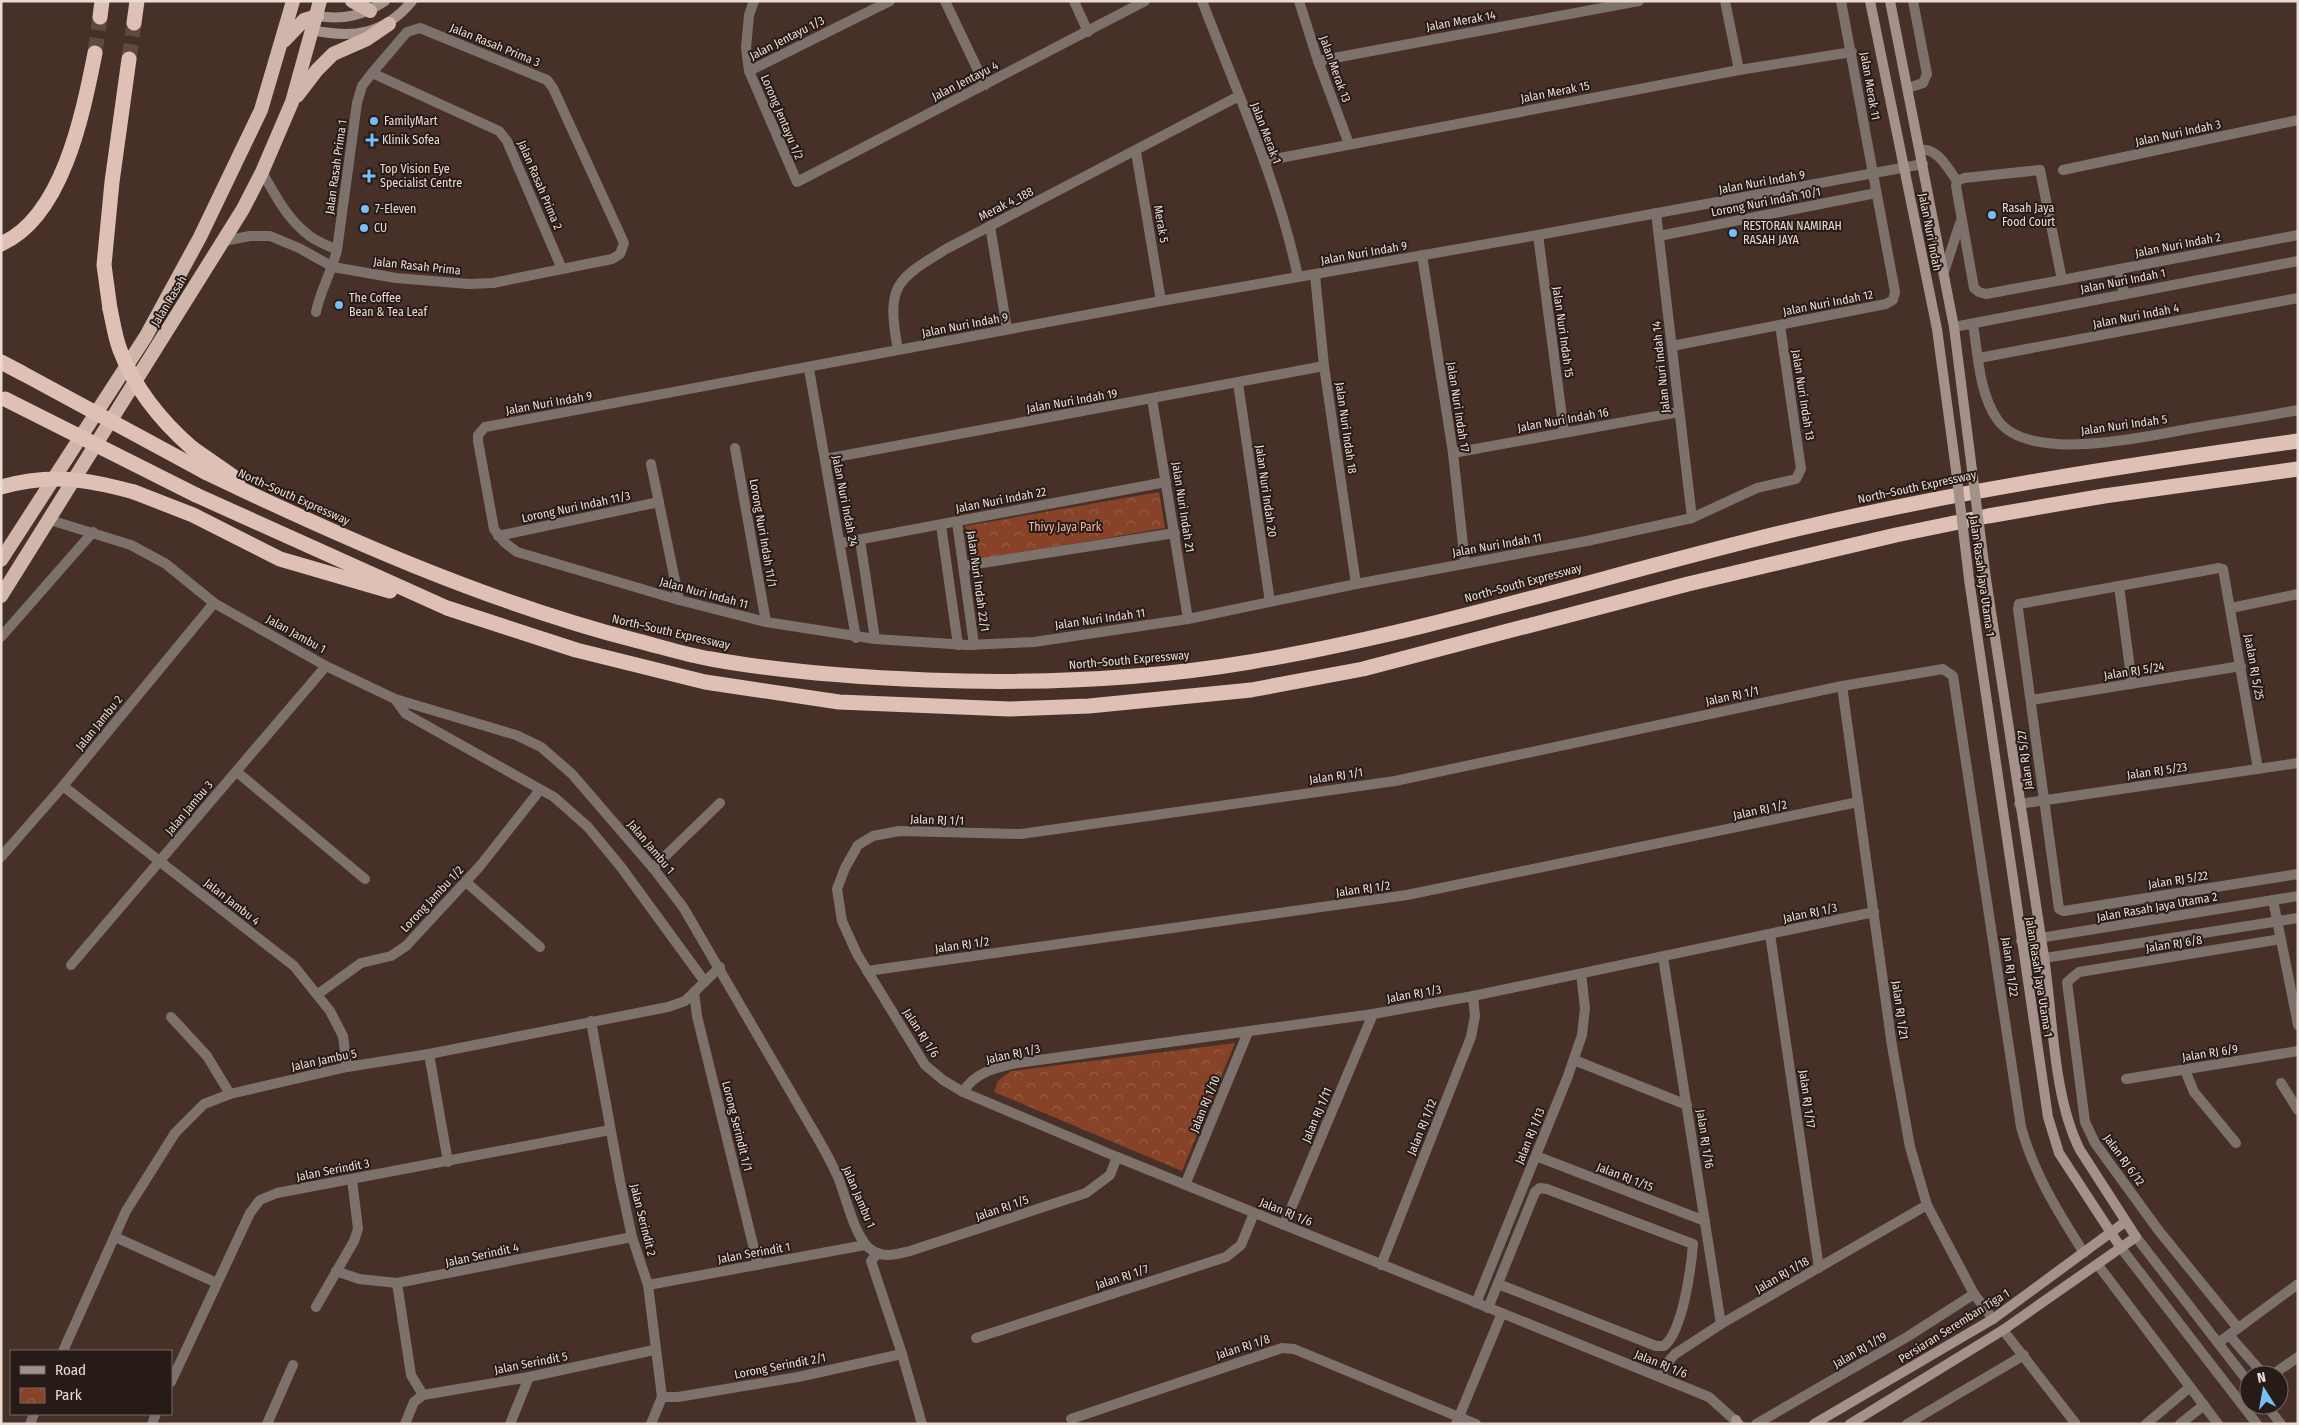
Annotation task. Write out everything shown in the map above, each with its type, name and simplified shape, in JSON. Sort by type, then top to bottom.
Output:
[{"type":"highway","points":[[100,17],[102,1]]},
{"type":"highway","points":[[134,23],[137,1]]},
{"type":"highway","name":"Jalan Rasah","points":[[1,560],[146,336],[200,237],[261,110],[294,1]]},
{"type":"highway","points":[[282,43],[311,22],[299,1]]},
{"type":"highway","name":"Jalan Rasah","points":[[1,596],[224,241],[262,172],[292,102],[311,22],[320,1]]},
{"type":"highway","points":[[352,1],[370,11]]},
{"type":"highway","points":[[292,102],[317,70],[333,54],[367,39],[389,24]]},
{"type":"highway","points":[[1,244],[12,239],[32,224],[49,200],[84,110],[95,53]]},
{"type":"highway","points":[[129,59],[112,182],[104,265],[110,308],[120,349],[146,397],[160,417],[192,448],[237,479],[305,520]]},
{"type":"highway","name":"North–South Expressway","points":[[1,362],[205,472],[305,520],[476,590],[583,626],[709,659],[839,677],[1010,683],[1111,678],[1249,663],[1369,639],[1767,536],[1890,508],[1982,489],[2097,469],[2298,441]]},
{"type":"highway","points":[[3,398],[196,496],[447,608]]},
{"type":"highway","points":[[1,487],[47,479],[81,479],[134,492],[193,515],[280,558],[447,608],[576,650],[705,682],[840,702],[1009,709],[1089,706],[1251,690],[1354,670],[1688,584],[1904,533],[2104,496],[2298,469]]},
{"type":"main road","points":[[311,22],[357,16],[370,11],[385,1]]},
{"type":"main road","points":[[311,22],[334,35],[367,32],[389,24],[412,1]]},
{"type":"main road","name":"Jalan Nuri Indah","points":[[1870,1],[1937,329],[1956,470]]},
{"type":"main road","name":"Jalan Nuri Indah","points":[[1890,1],[1921,150],[1954,327],[1972,470]]},
{"type":"main road","name":"Jalan Rasah Jaya Utama 1","points":[[1956,470],[1969,579],[2048,1117],[2059,1153],[2121,1248]]},
{"type":"main road","name":"Jalan Rasah Jaya Utama 1","points":[[1972,470],[1986,579],[2044,958],[2064,1106],[2072,1135],[2136,1237]]},
{"type":"main road","name":"Persiaran Seremban Tiga 1","points":[[1814,1424],[1993,1319],[2125,1222]]},
{"type":"main road","points":[[1850,1424],[2003,1330],[2136,1237]]},
{"type":"main road","points":[[1993,1319],[2003,1330]]},
{"type":"street","name":"Lorong Jentayu 1/2","points":[[754,1],[750,15],[746,48],[749,71],[797,182]]},
{"type":"street","name":"Jalan Jentayu 1/3","points":[[749,71],[890,1]]},
{"type":"street","points":[[945,1],[985,85]]},
{"type":"street","points":[[1074,1],[1088,32]]},
{"type":"street","name":"Jalan Jentayu 4","points":[[797,182],[1145,1]]},
{"type":"street","name":"Jalan Merak 1","points":[[1202,1],[1264,161],[1290,240],[1298,277]]},
{"type":"street","name":"Jalan Merak 13","points":[[1299,1],[1318,60],[1349,144]]},
{"type":"street","name":"Jalan Merak 14","points":[[1318,60],[1638,1]]},
{"type":"street","points":[[1725,1],[1739,70]]},
{"type":"street","name":"Jalan Merak 11","points":[[1841,1],[1852,52],[1873,174]]},
{"type":"street","points":[[1908,88],[1923,83],[1927,74],[1913,1]]},
{"type":"street","name":"Jalan Rasah Prima 3","points":[[372,73],[407,32],[420,28],[547,80],[553,88],[624,243],[620,254],[612,259]]},
{"type":"street","name":"Jalan Merak 15","points":[[1264,161],[1739,70],[1852,52]]},
{"type":"street","name":"Jalan Rasah Prima 1","points":[[316,312],[333,267],[337,250],[357,102],[362,86],[372,73]]},
{"type":"street","name":"Jalan Rasah Prima 2","points":[[372,73],[499,131],[508,141],[562,269]]},
{"type":"street","name":"Merak 4_188","points":[[898,350],[892,321],[892,304],[896,290],[903,278],[914,269],[990,226],[1136,152],[1239,96]]},
{"type":"street","name":"Jalan Nuri Indah 3","points":[[2063,170],[2298,120]]},
{"type":"street","points":[[1921,150],[1930,151],[1937,155],[1957,181],[1964,178],[2040,170],[2062,280]]},
{"type":"street","name":"Merak 5","points":[[1136,152],[1161,301]]},
{"type":"street","name":"Jalan Nuri Indah 9","points":[[498,536],[494,529],[487,495],[478,435],[486,427],[809,369],[1007,329],[1538,235],[1923,164]]},
{"type":"street","points":[[262,172],[285,211],[296,224],[307,234],[337,250]]},
{"type":"street","name":"Jalan Nuri Indah 12","points":[[1672,346],[1886,304],[1893,300],[1895,292],[1873,174]]},
{"type":"street","name":"Jalan Nuri Indah 2","points":[[1957,181],[1961,222],[1974,288],[1986,294],[2298,235]]},
{"type":"street","name":"Lorong Nuri Indah 10/1","points":[[1660,236],[1876,193]]},
{"type":"street","name":"Jalan Nuri Indah 14","points":[[1656,213],[1692,518]]},
{"type":"street","points":[[1944,272],[1961,222]]},
{"type":"street","points":[[990,226],[1007,329]]},
{"type":"street","name":"Jalan Nuri Indah 15","points":[[1538,235],[1564,432]]},
{"type":"street","name":"Jalan Rasah Prima","points":[[224,241],[250,236],[270,236],[300,248],[333,267],[396,278],[468,284],[493,282],[612,259]]},
{"type":"street","name":"Jalan Nuri Indah 17","points":[[1422,255],[1452,453],[1465,563]]},
{"type":"street","name":"Jalan Nuri Indah 1","points":[[1954,327],[2298,261]]},
{"type":"street","points":[[2118,269],[2124,294]]},
{"type":"street","name":"Jalan Nuri Indah 18","points":[[1315,274],[1324,366],[1356,584]]},
{"type":"street","name":"Jalan Nuri Indah 4","points":[[1979,358],[2298,298]]},
{"type":"street","name":"Jalan Nuri Indah 5","points":[[1973,324],[1989,404],[1998,420],[2007,428],[2038,442],[2069,445],[2105,443],[2298,410]]},
{"type":"street","name":"Jalan Nuri Indah 13","points":[[1780,325],[1801,469]]},
{"type":"street","name":"Jalan Nuri Indah 19","points":[[825,459],[1324,366]]},
{"type":"street","name":"Jalan Nuri Indah 24","points":[[809,369],[841,543],[856,638]]},
{"type":"street","name":"Jalan Nuri Indah 20","points":[[1238,383],[1270,602]]},
{"type":"street","name":"Jalan Nuri Indah 21","points":[[1152,399],[1188,619]]},
{"type":"street","name":"Jalan Nuri Indah 16","points":[[1452,453],[1679,412]]},
{"type":"street","name":"Lorong Nuri Indah 11/1","points":[[735,448],[766,622]]},
{"type":"street","points":[[651,464],[679,600]]},
{"type":"street","name":"Jalan Nuri Indah 11","points":[[498,536],[517,552],[679,600],[766,622],[856,638],[958,645],[1034,642],[1188,619],[1356,584],[1588,541],[1692,518],[1757,488],[1796,479],[1801,469]]},
{"type":"street","name":"Jalan Nuri Indah 22","points":[[841,543],[1166,482]]},
{"type":"street","name":"Lorong Nuri Indah 11/3","points":[[498,536],[659,502]]},
{"type":"street","name":"Jalan Jambu 1","points":[[50,520],[131,544],[166,564],[214,603],[326,666],[395,699],[516,735],[541,747],[572,774],[653,868],[683,907],[720,967],[821,1144],[837,1175],[853,1220],[865,1244],[878,1253]]},
{"type":"street","name":"Jalan Nuri Indah 22/1","points":[[957,522],[974,645]]},
{"type":"street","points":[[941,524],[958,645]]},
{"type":"street","points":[[1,637],[93,532]]},
{"type":"street","points":[[963,566],[1175,533]]},
{"type":"street","points":[[860,540],[875,639]]},
{"type":"street","name":"Jaalan RJ 5/25","points":[[2119,586],[2219,568],[2223,569],[2258,769]]},
{"type":"street","points":[[2119,586],[2132,684]]},
{"type":"street","name":"Jalan RJ 5/27","points":[[2062,910],[2057,905],[2018,609],[2020,604],[2119,586]]},
{"type":"street","points":[[2231,608],[2298,594]]},
{"type":"street","name":"Jalan Jambu 2","points":[[1,857],[63,786],[214,603]]},
{"type":"street","name":"Jalan Jambu 3","points":[[71,965],[326,666]]},
{"type":"street","name":"Jalan RJ 5/24","points":[[2030,700],[2241,666]]},
{"type":"street","name":"Jalan RJ 1/1","points":[[867,971],[842,921],[837,889],[845,868],[858,845],[873,836],[899,831],[1021,834],[1395,781],[1842,686],[1938,669],[1949,672]]},
{"type":"street","name":"Jalan RJ 1/22","points":[[1949,672],[1953,676],[1962,729],[2020,1127],[2028,1152],[2047,1194],[2084,1252]]},
{"type":"street","name":"Jalan RJ 1/21","points":[[1842,686],[1892,1046],[1910,1147],[1927,1205],[1974,1294],[1993,1319]]},
{"type":"street","points":[[395,699],[406,714],[554,798],[588,827],[621,867],[705,982]]},
{"type":"street","name":"Jalan RJ 5/23","points":[[2019,804],[2298,764]]},
{"type":"street","points":[[236,772],[365,879]]},
{"type":"street","name":"Jalan Jambu 4","points":[[63,786],[294,966],[330,1011],[343,1036],[347,1066]]},
{"type":"street","name":"Lorong Jambu 1/2","points":[[318,994],[361,963],[391,956],[406,946],[466,882],[540,790]]},
{"type":"street","name":"Jalan RJ 1/2","points":[[867,971],[1407,895],[1858,802]]},
{"type":"street","points":[[653,868],[720,803]]},
{"type":"street","name":"Jalan RJ 5/22","points":[[2062,910],[2298,874]]},
{"type":"street","points":[[466,882],[540,947]]},
{"type":"street","name":"Jalan Rasah Jaya Utama 2","points":[[2021,941],[2298,896]]},
{"type":"street","points":[[2273,900],[2298,1025]]},
{"type":"street","name":"Jalan RJ 1/3","points":[[962,1092],[976,1077],[1000,1066],[1373,1014],[1473,996],[1874,912]]},
{"type":"street","points":[[2026,961],[2298,918]]},
{"type":"street","name":"Jalan RJ 1/17","points":[[1770,934],[1819,1268]]},
{"type":"street","name":"Jalan RJ 6/8","points":[[2072,976],[2079,972],[2282,939]]},
{"type":"street","name":"Jalan RJ 1/16","points":[[1663,957],[1722,1324]]},
{"type":"street","name":"Jalan Jambu 5","points":[[63,1350],[126,1212],[175,1133],[204,1104],[230,1094],[347,1066],[429,1054],[668,1007],[685,1001],[720,967]]},
{"type":"street","name":"Jalan RJ 1/6","points":[[867,971],[925,1065],[943,1080],[962,1092],[1254,1213],[1709,1397],[1737,1422]]},
{"type":"street","name":"Jalan RJ 1/13","points":[[1476,1303],[1574,1060],[1582,1035],[1585,1008],[1581,974]]},
{"type":"street","name":"Jalan RJ 6/12","points":[[2072,976],[2068,982],[2085,1122],[2096,1143],[2159,1231],[2238,1328]]},
{"type":"street","name":"Lorong Serindit 1/1","points":[[694,992],[699,1025],[758,1266]]},
{"type":"street","name":"Jalan RJ 1/12","points":[[1381,1264],[1471,1037],[1475,1016],[1473,996]]},
{"type":"street","name":"Jalan RJ 1/11","points":[[1284,1225],[1373,1014]]},
{"type":"street","points":[[171,1018],[207,1056],[230,1094]]},
{"type":"street","name":"Jalan Serindit 2","points":[[591,1021],[602,1074],[610,1130],[632,1236],[648,1285],[654,1350],[662,1397]]},
{"type":"street","name":"Jalan RJ 1/10","points":[[1186,1185],[1248,1032]]},
{"type":"street","name":"Jalan RJ 6/9","points":[[2126,1079],[2298,1051]]},
{"type":"street","points":[[429,1054],[448,1162]]},
{"type":"street","points":[[1574,1060],[1687,1105]]},
{"type":"street","points":[[2185,1070],[2194,1092],[2236,1143]]},
{"type":"street","points":[[2281,1084],[2298,1110]]},
{"type":"street","name":"Jalan Serindit 3","points":[[172,1380],[250,1213],[260,1200],[277,1193],[610,1130]]},
{"type":"street","name":"Jalan RJ 1/15","points":[[1536,1156],[1705,1221]]},
{"type":"street","name":"Jalan RJ 1/5","points":[[878,1253],[888,1256],[910,1252],[1086,1193],[1110,1175],[1117,1157]]},
{"type":"street","points":[[316,1307],[354,1241],[358,1229],[352,1179]]},
{"type":"street","points":[[1488,1308],[1534,1192],[1540,1188],[1693,1244],[1709,1246]]},
{"type":"street","name":"Jalan RJ 1/18","points":[[1660,1377],[1670,1359],[1722,1324],[1927,1205]]},
{"type":"street","name":"Jalan RJ 1/7","points":[[976,1338],[1226,1256],[1241,1245],[1254,1213]]},
{"type":"street","name":"Jalan Serindit 4","points":[[336,1271],[359,1279],[397,1284],[632,1236]]},
{"type":"street","points":[[115,1237],[218,1283]]},
{"type":"street","name":"Jalan Rasah Jaya Utama 1","points":[[2136,1237],[2239,1370]]},
{"type":"street","name":"Jalan Serindit 1","points":[[648,1285],[758,1266],[865,1244]]},
{"type":"street","points":[[1498,1284],[1656,1346],[1664,1346],[1670,1339],[1688,1290],[1693,1244]]},
{"type":"street","name":"Jalan Rasah Jaya Utama 1","points":[[2121,1248],[2257,1424]]},
{"type":"street","points":[[878,1253],[871,1261],[902,1354],[922,1424]]},
{"type":"street","points":[[2098,1265],[2218,1424]]},
{"type":"street","points":[[397,1284],[412,1375],[423,1395]]},
{"type":"street","points":[[2218,1343],[2298,1284]]},
{"type":"street","name":"Jalan RJ 1/19","points":[[1756,1424],[1907,1337],[1974,1294]]},
{"type":"street","points":[[1457,1420],[1502,1313]]},
{"type":"street","points":[[2003,1330],[2076,1424]]},
{"type":"street","points":[[2229,1335],[2255,1365]]},
{"type":"street","points":[[1664,1346],[1670,1359]]},
{"type":"street","name":"Jalan RJ 1/8","points":[[1071,1419],[1282,1348],[1294,1349],[1457,1420],[1476,1424]]},
{"type":"street","name":"Jalan Serindit 5","points":[[405,1424],[414,1402],[423,1395],[529,1377],[654,1350]]},
{"type":"street","name":"Lorong Serindit 2/1","points":[[662,1397],[678,1397],[798,1376],[902,1354]]},
{"type":"street","points":[[1907,1424],[2024,1355]]},
{"type":"street","points":[[2286,1365],[2298,1357]]},
{"type":"street","points":[[267,1424],[293,1365]]},
{"type":"street","points":[[510,1424],[529,1377]]},
{"type":"street","points":[[2146,1424],[2190,1387]]},
{"type":"street","points":[[651,1424],[662,1397]]},
{"type":"street","points":[[2180,1424],[2204,1405]]},
{"type":"green space","name":"Thivy Jaya Park","points":[[1159,492],[1165,528],[972,561],[965,526]]},
{"type":"green space","points":[[1235,1043],[1182,1171],[994,1092],[998,1081],[1011,1071]]},
{"type":"tunnel","points":[[95,53],[100,17]]},
{"type":"tunnel","points":[[129,59],[134,23]]},
{"type":"place","name":"FamilyMart","points":[[374,121]]},
{"type":"place","name":"Klinik Sofea","points":[[372,140]]},
{"type":"place","name":"Top Vision Eye Specialist Centre","points":[[369,176]]},
{"type":"place","name":"7-Eleven","points":[[365,209]]},
{"type":"place","name":"Rasah Jaya Food Court","points":[[1992,215]]},
{"type":"place","name":"CU","points":[[364,228]]},
{"type":"place","name":"RESTORAN NAMIRAH RASAH JAYA","points":[[1733,233]]},
{"type":"place","name":"The Coffee Bean & Tea Leaf","points":[[339,305]]}]
